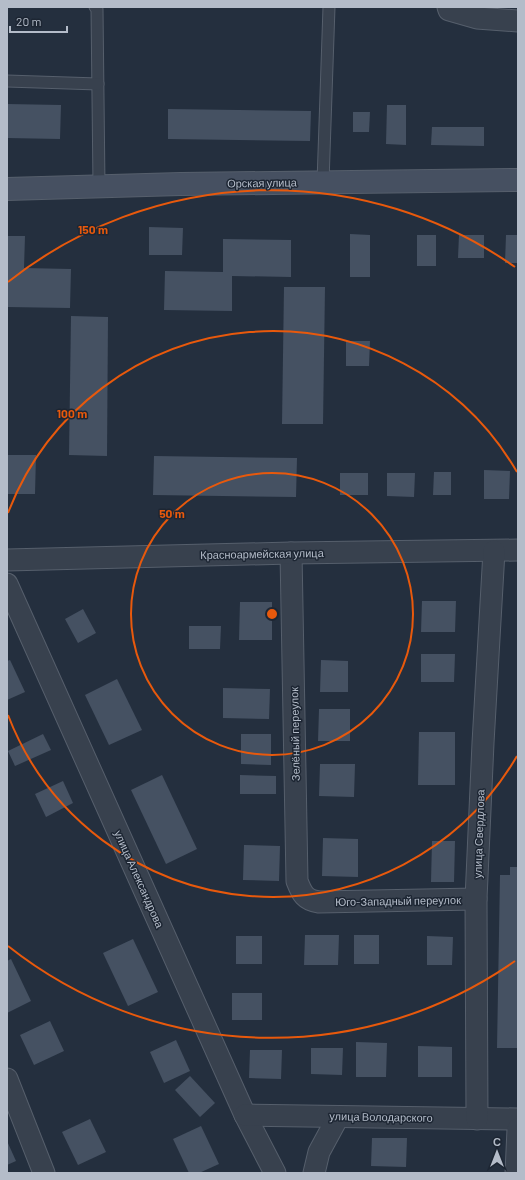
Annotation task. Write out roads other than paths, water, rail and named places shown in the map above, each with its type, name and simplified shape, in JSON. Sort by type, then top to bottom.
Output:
[{"type":"street","points":[[448,7],[449,10],[477,18],[518,21]]},
{"type":"street","name":"Орская улица","points":[[7,189],[323,182],[518,180]]},
{"type":"street","name":"Красноармейская улица","points":[[7,560],[291,553],[518,550]]},
{"type":"street","name":"улица Свердлова","points":[[477,1119],[476,899],[494,551]]},
{"type":"street","name":"Зелёный переулок","points":[[291,553],[298,881],[301,891],[305,897],[311,901],[319,902]]},
{"type":"street","name":"улица Александрова","points":[[7,584],[245,1115],[275,1173]]},
{"type":"street","name":"Юго-Западный переулок","points":[[319,902],[476,899]]},
{"type":"street","points":[[7,1079],[44,1173]]},
{"type":"street","name":"улица Володарского","points":[[245,1115],[518,1119]]},
{"type":"street","points":[[314,1173],[319,1152],[338,1117]]},
{"type":"street","points":[[516,1173],[518,1129]]},
{"type":"lane","points":[[96,7],[99,186]]},
{"type":"lane","points":[[323,182],[329,7]]},
{"type":"lane","points":[[7,81],[98,84]]}]
